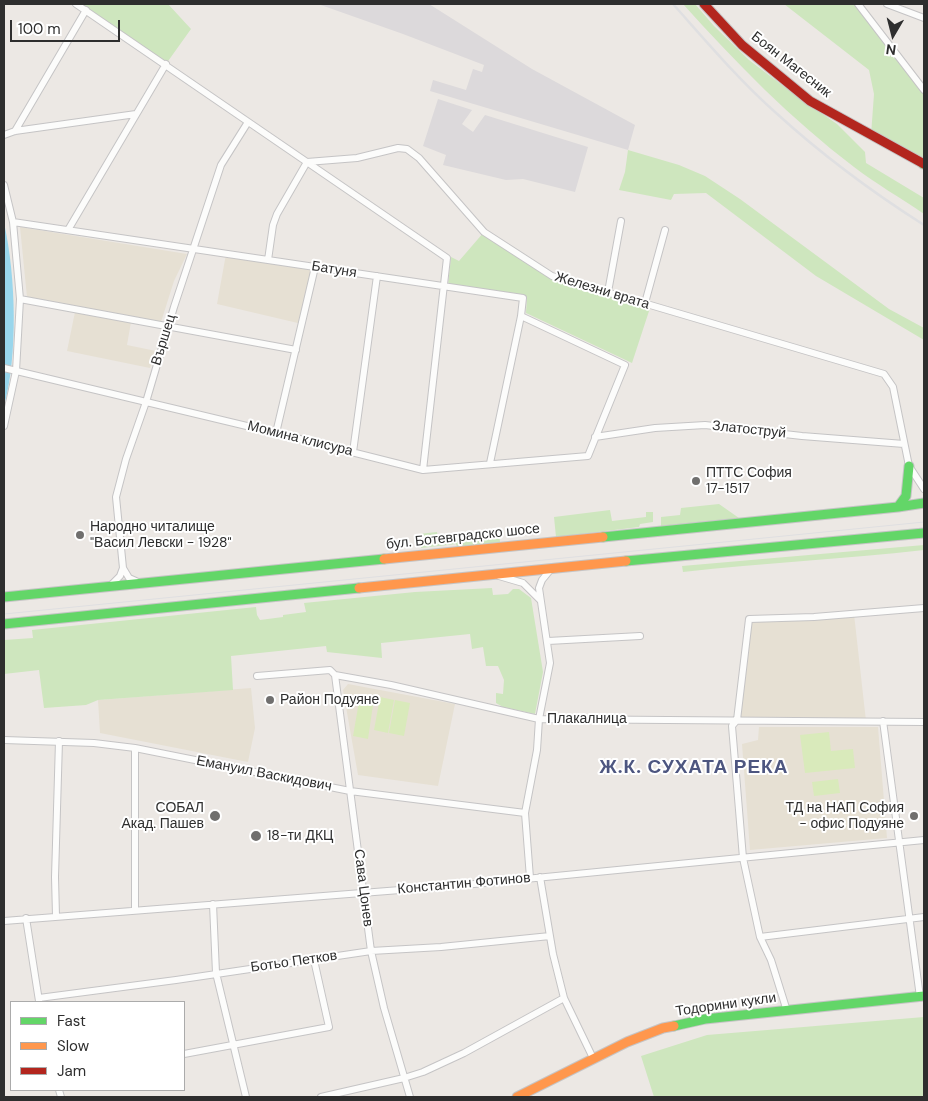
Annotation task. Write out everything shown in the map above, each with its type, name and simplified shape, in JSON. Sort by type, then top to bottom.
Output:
[{"type":"main road","name":"Боян Магесник","points":[[704,4],[742,45],[810,101],[924,164]]},
{"type":"main road","points":[[898,507],[906,496],[909,466]]},
{"type":"main road","name":"бул. Ботевградско шосе","points":[[4,597],[924,503]]},
{"type":"main road","points":[[907,535],[924,529]]},
{"type":"main road","points":[[4,624],[552,568],[924,533]]},
{"type":"main road","name":"Тодорини кукли","points":[[517,1097],[633,1039],[663,1028],[705,1019],[922,996]]},
{"type":"street","points":[[76,4],[447,258],[423,470]]},
{"type":"street","points":[[858,4],[924,90]]},
{"type":"street","points":[[886,4],[924,18]]},
{"type":"street","points":[[15,131],[86,10]]},
{"type":"street","points":[[68,230],[166,64]]},
{"type":"street","points":[[4,135],[15,131],[136,114]]},
{"type":"street","name":"Вършец","points":[[123,568],[116,497],[126,459],[146,402],[168,326],[221,165],[248,122]]},
{"type":"street","name":"Железни врата","points":[[307,162],[357,158],[398,148],[406,149],[425,164],[484,232],[552,276],[879,371],[888,378],[893,388],[904,444]]},
{"type":"street","points":[[268,260],[273,225],[277,214],[307,162]]},
{"type":"street","points":[[4,185],[14,222],[20,299],[14,370],[4,426]]},
{"type":"street","points":[[608,292],[621,221]]},
{"type":"street","name":"Батуня","points":[[14,222],[523,298],[521,316]]},
{"type":"street","points":[[645,304],[665,230]]},
{"type":"street","points":[[276,433],[315,267]]},
{"type":"street","points":[[353,452],[377,276]]},
{"type":"street","points":[[20,299],[296,350]]},
{"type":"street","points":[[490,463],[521,316],[625,365],[595,437]]},
{"type":"street","name":"Момина клисура","points":[[4,368],[423,470],[588,456],[595,437]]},
{"type":"street","name":"Златоструй","points":[[595,437],[655,428],[705,425],[802,436],[904,444]]},
{"type":"street","points":[[904,444],[909,466],[924,489]]},
{"type":"street","points":[[123,568],[129,578],[144,583]]},
{"type":"street","points":[[109,587],[116,582],[123,568]]},
{"type":"street","points":[[530,878],[525,812],[537,750],[539,719],[550,663],[539,588],[542,580],[552,568]]},
{"type":"street","points":[[494,574],[523,583],[540,600]]},
{"type":"street","points":[[787,1010],[771,960],[760,937],[743,858],[732,726],[737,720],[749,619],[814,617],[924,608]]},
{"type":"street","points":[[548,642],[640,636]]},
{"type":"street","name":"Плакалница","points":[[258,676],[330,670],[335,675],[391,685],[539,719],[924,722]]},
{"type":"street","name":"Сава Цонев","points":[[335,675],[371,950],[384,1008],[410,1097]]},
{"type":"street","points":[[883,721],[898,843],[922,996]]},
{"type":"street","name":"Емануил Васкидович","points":[[4,740],[94,743],[135,748],[350,791],[525,812]]},
{"type":"street","points":[[56,916],[55,877],[59,742]]},
{"type":"street","points":[[135,748],[135,910]]},
{"type":"street","name":"Константин Фотинов","points":[[4,921],[363,893],[924,840]]},
{"type":"street","points":[[540,877],[550,936],[564,998],[593,1058]]},
{"type":"street","points":[[213,904],[216,973],[246,1097]]},
{"type":"street","points":[[760,937],[924,917]]},
{"type":"street","points":[[26,918],[39,1000]]},
{"type":"street","name":"Ботьо Петков","points":[[39,1000],[371,950],[441,947],[550,936]]},
{"type":"street","points":[[185,1054],[329,1027],[314,960]]},
{"type":"street","points":[[321,1097],[404,1078],[442,1064],[564,998]]},
{"type":"shaded area","points":[[318,4],[429,4],[532,69],[635,125],[628,150],[430,91],[433,80],[466,90],[473,69],[482,72],[484,65]]},
{"type":"shaded area","points":[[438,99],[472,110],[462,124],[473,132],[485,115],[588,147],[575,192],[523,179],[506,180],[443,165],[446,155],[423,146]]},
{"type":"shaded area","points":[[20,227],[187,254],[174,281],[161,322],[27,297]]},
{"type":"shaded area","points":[[226,254],[315,267],[302,324],[217,304]]},
{"type":"shaded area","points":[[75,312],[131,322],[127,345],[156,351],[150,368],[67,351]]},
{"type":"shaded area","points":[[854,614],[866,721],[737,720],[749,619]]},
{"type":"shaded area","points":[[348,684],[455,704],[438,786],[358,775],[343,690]]},
{"type":"shaded area","points":[[251,688],[255,728],[248,762],[100,733],[98,700]]},
{"type":"shaded area","points":[[759,727],[878,727],[887,838],[750,850],[742,744],[758,740]]},
{"type":"green space","points":[[76,4],[168,4],[191,29],[166,64]]},
{"type":"green space","points":[[683,4],[695,4],[714,26],[749,60],[837,124],[865,152],[866,163],[924,198],[924,214],[862,173],[808,130],[723,48]]},
{"type":"green space","points":[[784,4],[858,4],[924,90],[924,164],[871,135],[874,94],[869,70]]},
{"type":"green space","points":[[628,150],[679,165],[705,176],[740,199],[889,309],[924,328],[924,340],[816,276],[706,193],[674,194],[671,200],[619,190],[625,172]]},
{"type":"green space","points":[[484,232],[552,276],[651,305],[632,363],[526,313],[527,297],[448,285],[451,257],[459,261]]},
{"type":"green space","points":[[719,504],[739,518],[661,526],[661,517],[680,515],[681,508]]},
{"type":"green space","points":[[610,510],[612,521],[646,517],[646,512],[653,512],[653,522],[640,524],[639,527],[556,537],[554,517]]},
{"type":"green space","points":[[437,532],[438,539],[499,533],[500,542],[457,547],[456,544],[421,548],[419,534]]},
{"type":"green space","points":[[924,545],[924,550],[683,572],[682,566]]},
{"type":"green space","points":[[492,588],[493,595],[508,594],[513,589],[519,589],[531,598],[543,672],[535,714],[503,707],[496,703],[496,693],[503,694],[504,680],[498,666],[486,666],[483,647],[472,649],[470,634],[381,643],[382,658],[327,652],[326,646],[231,656],[233,690],[98,700],[86,705],[44,708],[39,670],[4,674],[4,640],[33,638],[32,630],[256,607],[260,620],[306,612],[304,603],[415,592]]},
{"type":"green space","points":[[360,696],[374,698],[368,739],[353,736]]},
{"type":"green space","points":[[380,697],[394,700],[388,733],[374,730]]},
{"type":"green space","points":[[395,700],[410,703],[404,736],[389,733]]},
{"type":"green space","points":[[829,732],[831,751],[853,749],[855,768],[805,773],[800,735]]},
{"type":"green space","points":[[838,779],[840,793],[814,796],[812,782]]},
{"type":"green space","points":[[924,1017],[924,1097],[654,1097],[641,1056],[707,1035]]},
{"type":"water","points":[[4,223],[11,267],[14,315],[12,363],[4,406]]},
{"type":"tram line","points":[[4,614],[924,522]]},
{"type":"railway","points":[[673,4],[735,73],[792,128],[847,172],[924,225]]},
{"type":"traffic: fast","points":[[898,507],[906,496],[909,466]]},
{"type":"traffic: fast","points":[[603,537],[924,503]]},
{"type":"traffic: fast","points":[[626,561],[924,533]]},
{"type":"traffic: fast","points":[[4,597],[384,559]]},
{"type":"traffic: fast","points":[[4,624],[359,588]]},
{"type":"traffic: fast","points":[[674,1026],[705,1019],[924,996]]},
{"type":"traffic: slow","points":[[384,559],[603,537]]},
{"type":"traffic: slow","points":[[359,588],[626,561]]},
{"type":"traffic: slow","points":[[517,1097],[627,1042],[663,1028],[674,1026]]},
{"type":"traffic: jam","points":[[704,4],[742,45],[810,101],[924,164]]},
{"type":"place","name":"ПТТС София 17-1517","points":[[696,481]]},
{"type":"place","name":"Народно читалище \"Васил Левски - 1928\"","points":[[80,535]]},
{"type":"place","name":"Район Подуяне","points":[[270,700]]},
{"type":"place","name":"СОБАЛ Акад. Пашев","points":[[215,816]]},
{"type":"place","name":"ТД на НАП София - офис Подуяне","points":[[914,816]]},
{"type":"place","name":"18-ти ДКЦ","points":[[256,836]]},
{"type":"district","name":"Ж.К. СУХАТА РЕКА","points":[[694,768]]}]
